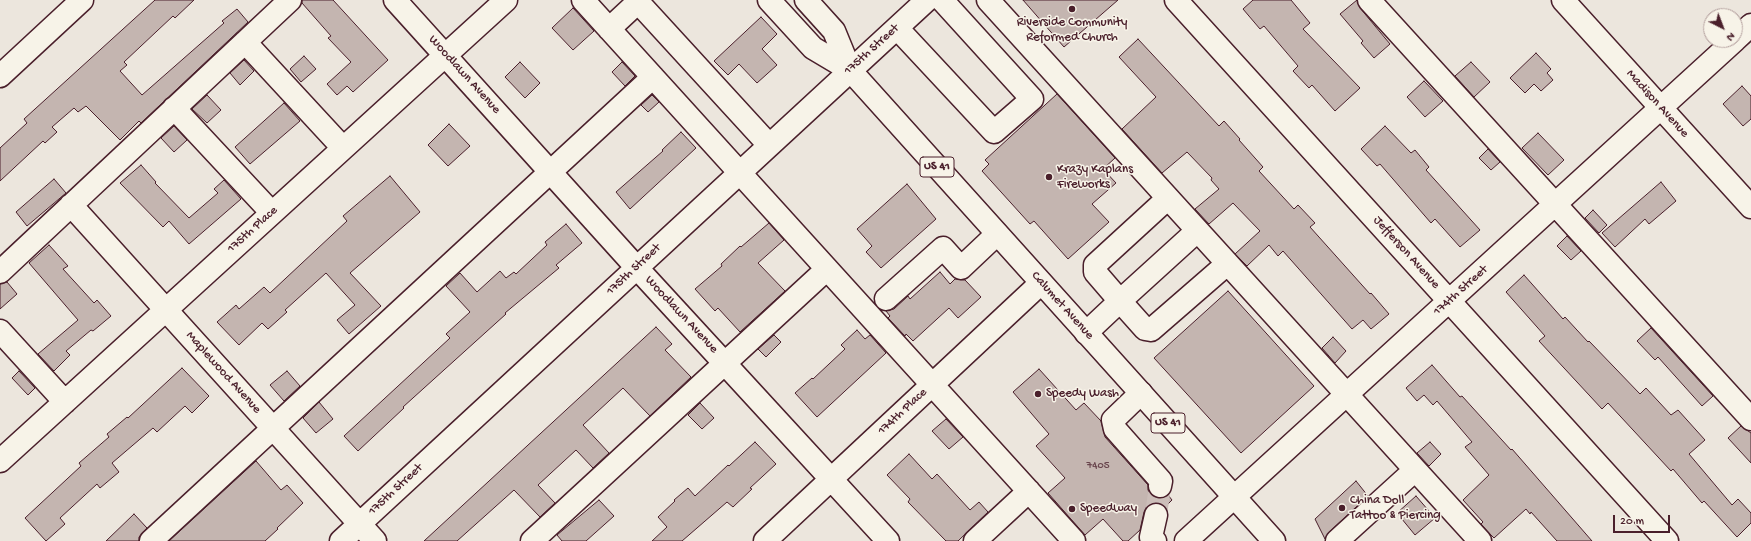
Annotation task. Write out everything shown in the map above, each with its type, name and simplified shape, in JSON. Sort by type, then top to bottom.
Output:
[{"type":"street","points":[[0,76],[82,0]]},
{"type":"street","points":[[0,272],[290,0]]},
{"type":"street","name":"Woodlawn Avenue","points":[[395,0],[637,268],[888,541]]},
{"type":"street","name":"175th Place","points":[[0,461],[506,0]]},
{"type":"street","points":[[583,0],[1074,541]]},
{"type":"street","name":"Calumet Avenue","points":[[769,0],[813,48],[850,70],[1274,541]]},
{"type":"street","name":"Calumet Avenue","points":[[806,0],[834,31],[850,70]]},
{"type":"street","points":[[897,28],[994,132],[1032,99],[942,0]]},
{"type":"street","points":[[988,0],[1167,198],[1195,233],[1227,264],[1480,541]]},
{"type":"street","name":"Jefferson Avenue","points":[[1176,0],[1667,541]]},
{"type":"street","points":[[1369,0],[1751,419]]},
{"type":"street","name":"Madison Avenue","points":[[1563,0],[1751,207]]},
{"type":"street","points":[[609,29],[637,1],[769,145]]},
{"type":"street","name":"175th Street","points":[[341,541],[897,28],[914,4]]},
{"type":"street","name":"174th Street","points":[[1743,32],[1751,25]]},
{"type":"street","points":[[245,42],[343,148]]},
{"type":"street","name":"174th Street","points":[[1186,541],[1726,48]]},
{"type":"street","points":[[151,541],[653,77]]},
{"type":"street","points":[[174,108],[272,213]]},
{"type":"street","points":[[1167,198],[1095,265],[1095,272],[1145,329],[1152,330],[1227,264]]},
{"type":"street","name":"Maplewood Avenue","points":[[71,205],[375,541]]},
{"type":"street","points":[[1086,333],[1195,233]]},
{"type":"street","points":[[886,299],[943,248],[961,268],[997,234]]},
{"type":"street","points":[[532,541],[827,269]]},
{"type":"street","name":"174th Place","points":[[765,541],[1041,283]]},
{"type":"street","points":[[0,331],[65,402]]},
{"type":"street","points":[[1141,393],[1113,420],[1115,429],[1161,480],[1160,486]]},
{"type":"street","points":[[1337,541],[1415,470]]},
{"type":"street","points":[[975,541],[1029,491]]},
{"type":"street","points":[[1154,541],[1151,538],[1156,515]]},
{"type":"building","points":[[155,0],[194,0],[175,18],[173,16],[124,62],[127,65],[120,71],[142,95],[224,23],[222,21],[237,9],[248,22],[141,123],[139,121],[120,140],[86,106],[78,112],[74,108],[52,127],[57,132],[45,143],[43,141],[0,181],[0,148],[27,123],[24,119]]},
{"type":"building","points":[[302,0],[333,0],[388,60],[353,92],[347,86],[337,95],[327,84],[351,62],[328,38],[331,36],[302,3]]},
{"type":"building","points":[[1023,0],[1118,0],[1064,47]]},
{"type":"building","points":[[1253,0],[1291,0],[1310,23],[1303,29],[1360,88],[1335,111],[1312,85],[1309,88],[1293,71],[1298,66],[1264,26],[1260,29],[1243,9]]},
{"type":"building","points":[[1357,0],[1360,8],[1390,44],[1374,58],[1361,43],[1363,41],[1340,14]]},
{"type":"building","points":[[573,8],[594,31],[573,50],[552,28]]},
{"type":"building","points":[[761,17],[777,34],[762,49],[777,65],[757,83],[739,64],[728,75],[714,61]]},
{"type":"building","points":[[1138,39],[1219,126],[1224,121],[1263,167],[1259,171],[1294,209],[1298,205],[1315,223],[1310,227],[1389,314],[1371,329],[1363,320],[1352,329],[1283,251],[1278,256],[1269,245],[1247,266],[1235,254],[1260,231],[1233,203],[1209,224],[1195,209],[1219,189],[1211,180],[1212,178],[1187,152],[1162,173],[1122,129],[1156,97],[1119,57]]},
{"type":"building","points":[[1536,53],[1551,69],[1547,73],[1553,80],[1541,91],[1534,84],[1525,93],[1510,78]]},
{"type":"building","points":[[304,56],[316,69],[301,82],[290,69]]},
{"type":"building","points":[[244,60],[254,71],[240,85],[230,73]]},
{"type":"building","points":[[520,62],[540,83],[525,98],[505,77]]},
{"type":"building","points":[[622,62],[635,76],[625,86],[612,72]]},
{"type":"building","points":[[1471,62],[1490,82],[1474,97],[1455,76]]},
{"type":"building","points":[[1424,81],[1443,101],[1425,117],[1407,97]]},
{"type":"building","points":[[1742,86],[1751,96],[1751,119],[1743,126],[1723,104]]},
{"type":"building","name":"Krazy Kaplans Fireworks","points":[[1057,94],[1115,158],[1103,169],[1116,183],[1092,204],[1109,222],[1068,259],[1034,221],[1030,224],[982,171],[989,164],[985,160]]},
{"type":"building","points":[[207,95],[221,110],[207,123],[192,109]]},
{"type":"building","points":[[652,95],[659,102],[648,112],[641,105]]},
{"type":"building","points":[[284,103],[300,121],[250,164],[235,147]]},
{"type":"building","points":[[449,124],[470,146],[448,166],[428,145]]},
{"type":"building","points":[[174,126],[187,140],[174,152],[161,138]]},
{"type":"building","points":[[1385,126],[1411,153],[1415,150],[1429,167],[1426,170],[1480,230],[1460,247],[1435,219],[1431,223],[1380,164],[1377,166],[1361,149]]},
{"type":"building","points":[[681,132],[696,148],[630,209],[616,192],[663,151],[662,150]]},
{"type":"building","points":[[1538,133],[1564,160],[1548,175],[1522,148]]},
{"type":"building","points":[[1488,149],[1500,162],[1491,170],[1479,158]]},
{"type":"building","points":[[141,165],[156,182],[155,183],[189,218],[218,193],[214,189],[224,180],[241,199],[189,244],[169,221],[163,227],[120,183]]},
{"type":"building","points":[[390,176],[420,212],[350,273],[381,306],[349,334],[337,320],[355,305],[326,273],[285,310],[287,312],[268,329],[262,323],[239,345],[217,322],[236,305],[239,309],[264,287],[270,293],[347,221],[343,216]]},
{"type":"building","points":[[54,179],[66,193],[27,226],[16,212]]},
{"type":"building","points":[[1661,182],[1676,201],[1649,224],[1645,219],[1615,247],[1602,233]]},
{"type":"building","points":[[907,184],[936,219],[881,268],[866,252],[872,246],[857,229]]},
{"type":"building","points":[[1593,210],[1607,225],[1599,233],[1585,218]]},
{"type":"building","points":[[769,223],[784,240],[758,263],[785,291],[740,332],[718,308],[715,311],[695,289],[722,266],[721,264],[740,246],[741,247]]},
{"type":"building","points":[[566,224],[582,243],[556,265],[559,268],[505,313],[506,314],[403,407],[404,408],[358,451],[344,436],[450,338],[446,334],[470,312],[446,286],[460,273],[477,292],[500,271],[506,278],[514,272],[516,274],[547,245],[545,242]]},
{"type":"building","points":[[1567,236],[1581,251],[1571,260],[1557,246]]},
{"type":"building","points":[[49,245],[68,266],[63,269],[94,303],[97,300],[111,316],[93,331],[91,330],[66,351],[70,355],[54,371],[38,354],[78,320],[29,263]]},
{"type":"building","points":[[940,272],[950,284],[955,279],[965,280],[981,297],[958,318],[949,308],[913,341],[906,334],[905,336],[888,318],[890,316],[886,311],[894,309],[908,296],[910,299]]},
{"type":"building","points":[[1524,275],[1563,319],[1565,317],[1640,394],[1646,388],[1671,415],[1678,410],[1705,440],[1689,454],[1732,505],[1738,499],[1751,513],[1751,523],[1737,537],[1704,501],[1702,503],[1673,469],[1671,471],[1608,403],[1602,409],[1539,341],[1545,336],[1506,292]]},
{"type":"building","points":[[7,282],[17,294],[0,309],[0,284]]},
{"type":"building","points":[[1228,291],[1314,386],[1241,453],[1154,358]]},
{"type":"building","points":[[656,327],[672,344],[665,350],[691,377],[650,416],[623,388],[583,425],[609,453],[593,468],[576,450],[538,485],[555,503],[540,517],[514,490],[457,541],[424,541]]},
{"type":"building","points":[[1651,328],[1713,396],[1702,406],[1658,357],[1655,360],[1637,341]]},
{"type":"building","points":[[857,330],[865,339],[870,335],[886,353],[817,417],[795,393],[812,378],[813,379],[845,349],[841,345]]},
{"type":"building","points":[[774,335],[781,342],[766,357],[758,349]]},
{"type":"building","points":[[1333,337],[1346,351],[1335,363],[1322,348]]},
{"type":"building","points":[[1432,365],[1460,397],[1462,396],[1511,450],[1512,449],[1592,541],[1557,541],[1531,512],[1530,514],[1526,509],[1494,538],[1490,534],[1481,524],[1483,522],[1463,500],[1489,475],[1465,447],[1472,442],[1437,401],[1433,405],[1424,395],[1417,401],[1406,388]]},
{"type":"building","points":[[182,368],[209,396],[192,413],[185,406],[157,432],[153,428],[112,463],[119,472],[100,488],[97,484],[60,518],[65,524],[46,541],[25,518],[81,466],[79,463],[109,437],[107,434],[127,417],[128,418]]},
{"type":"building","name":"Speedway","points":[[1039,369],[1076,410],[1084,403],[1101,421],[1105,437],[1148,485],[1148,490],[1151,495],[1158,498],[1164,498],[1168,495],[1172,500],[1165,507],[1158,503],[1153,503],[1147,506],[1140,530],[1128,541],[1123,541],[1103,519],[1085,535],[1048,493],[1065,478],[1036,446],[1049,434],[1013,392]]},
{"type":"building","points":[[19,371],[35,388],[28,395],[12,378]]},
{"type":"building","points":[[287,371],[300,386],[284,401],[270,385]]},
{"type":"building","points":[[319,402],[333,419],[316,433],[303,418]]},
{"type":"building","points":[[700,403],[714,418],[702,429],[688,415]]},
{"type":"building","points":[[946,419],[963,437],[949,449],[932,431]]},
{"type":"building","points":[[1741,426],[1751,433],[1751,463],[1728,438]]},
{"type":"building","points":[[755,442],[776,464],[750,488],[752,489],[733,507],[727,502],[682,541],[652,541],[667,527],[658,517],[675,501],[674,500],[688,488],[695,496]]},
{"type":"building","points":[[1430,442],[1441,454],[1429,466],[1417,453]]},
{"type":"building","points":[[909,454],[932,479],[937,474],[970,510],[979,502],[988,512],[958,541],[946,541],[908,502],[910,499],[887,475]]},
{"type":"building","points":[[256,461],[281,490],[287,485],[303,503],[265,541],[169,541]]},
{"type":"building","name":"China Doll Tattoo & Piercing","points":[[1356,481],[1368,496],[1329,532],[1325,539],[1315,519]]},
{"type":"building","points":[[1416,496],[1435,518],[1415,535],[1397,513]]},
{"type":"building","points":[[599,500],[614,516],[586,541],[562,541],[557,535]]},
{"type":"building","points":[[134,514],[147,528],[139,537],[139,541],[106,541]]},
{"type":"tunnel","points":[[1156,515],[1160,486]]},
{"type":"place","name":"Riverside Community Reformed Church","points":[[1072,9]]},
{"type":"place","name":"Krazy Kaplans Fireworks","points":[[1049,177]]},
{"type":"place","name":"Speedy Wash","points":[[1038,394]]},
{"type":"place","name":"China Doll Tattoo & Piercing","points":[[1342,508]]},
{"type":"place","name":"Speedway","points":[[1072,509]]}]
